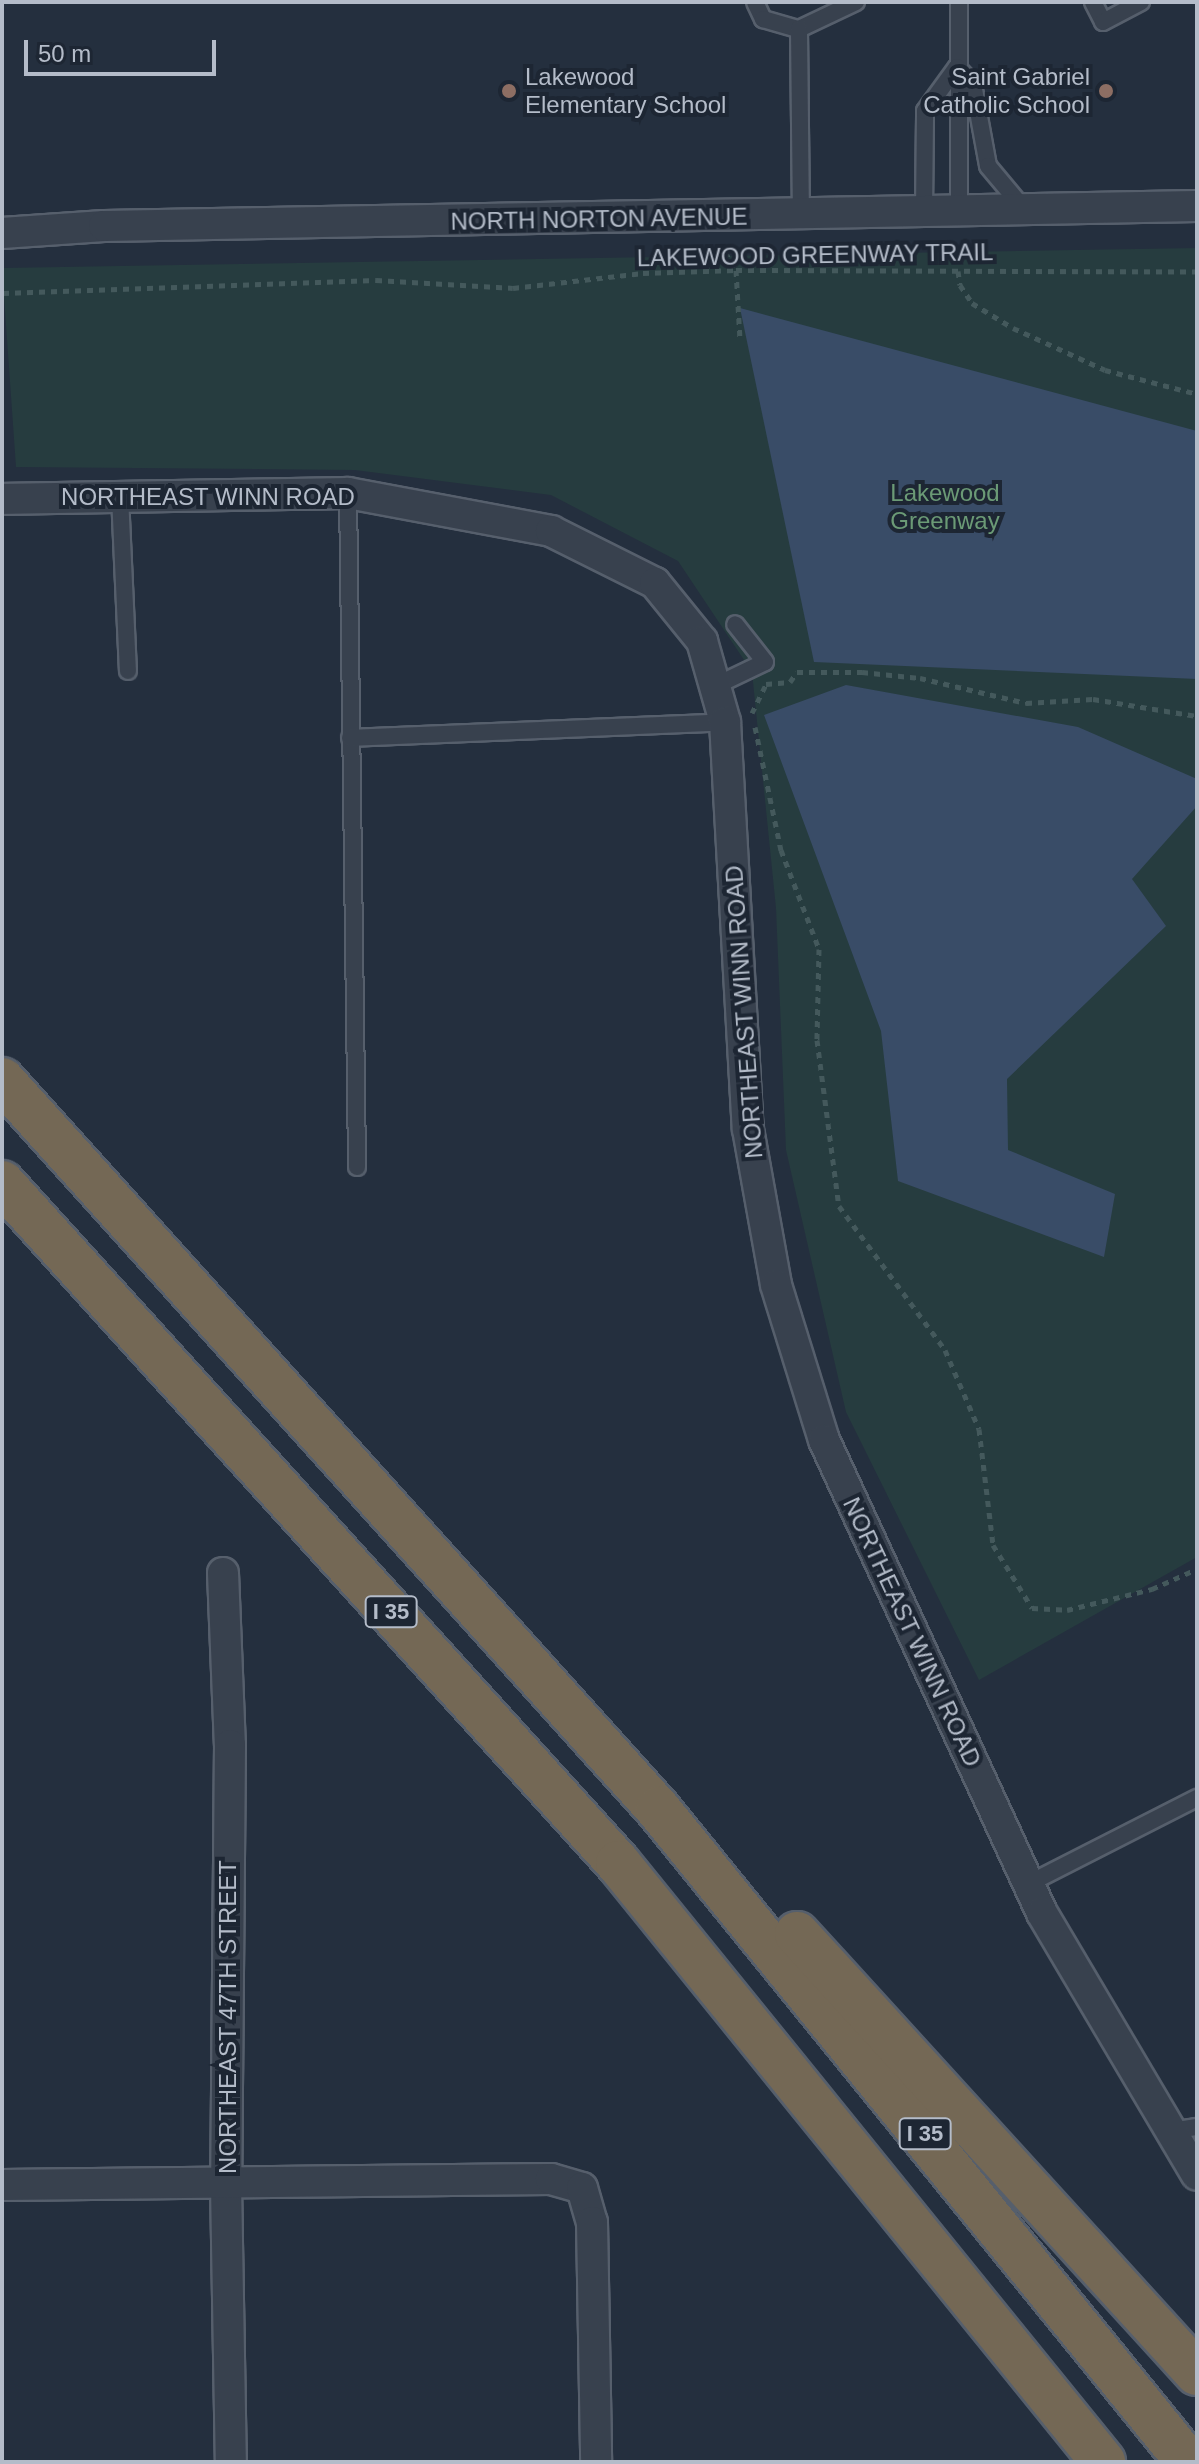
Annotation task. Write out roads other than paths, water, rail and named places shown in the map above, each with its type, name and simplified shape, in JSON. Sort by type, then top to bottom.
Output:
[{"type":"highway","name":"I 35","points":[[2,1080],[658,1809],[1188,2462]]},
{"type":"highway","name":"I 35","points":[[2,1183],[618,1863],[1103,2462]]},
{"type":"highway","points":[[658,1809],[746,1877],[1197,2373]]},
{"type":"highway","points":[[975,2307],[1074,2462]]},
{"type":"street","name":"NORTH NORTON AVENUE","points":[[2,233],[104,226],[1197,206]]},
{"type":"street","name":"NORTHEAST WINN ROAD","points":[[2,499],[348,493],[551,531],[655,583],[702,641],[725,722],[748,1129],[776,1285],[824,1440],[1028,1884],[1184,2129],[1197,2175]]},
{"type":"street","name":"NORTHEAST 47TH STREET","points":[[223,1573],[230,1745],[226,2184],[231,2462]]},
{"type":"street","points":[[2,2185],[551,2179],[582,2188],[592,2222],[596,2462]]},
{"type":"lane","points":[[755,2],[763,19],[799,29],[856,2]]},
{"type":"lane","points":[[959,2],[959,211]]},
{"type":"lane","points":[[1093,2],[1103,22],[1141,2]]},
{"type":"lane","points":[[799,29],[801,214]]},
{"type":"lane","points":[[957,67],[973,84],[988,166],[1024,210]]},
{"type":"lane","points":[[924,212],[925,111],[957,67]]},
{"type":"lane","points":[[348,493],[357,1167]]},
{"type":"lane","points":[[120,496],[128,671]]},
{"type":"lane","points":[[715,686],[765,662],[735,624]]},
{"type":"lane","points":[[350,738],[725,722]]},
{"type":"lane","points":[[1028,1884],[1197,1798]]},
{"type":"water","points":[[740,308],[1197,431],[1197,679],[814,662]]},
{"type":"water","points":[[846,685],[1078,727],[1197,779],[1197,806],[1132,879],[1166,926],[1007,1079],[1008,1150],[1115,1194],[1104,1257],[898,1181],[881,1031],[764,715]]},
{"type":"place","name":"Lakewood Elementary School","points":[[509,91]]},
{"type":"place","name":"Saint Gabriel Catholic School","points":[[1106,91]]},
{"type":"park label","name":"Lakewood Greenway","points":[[945,507]]}]
